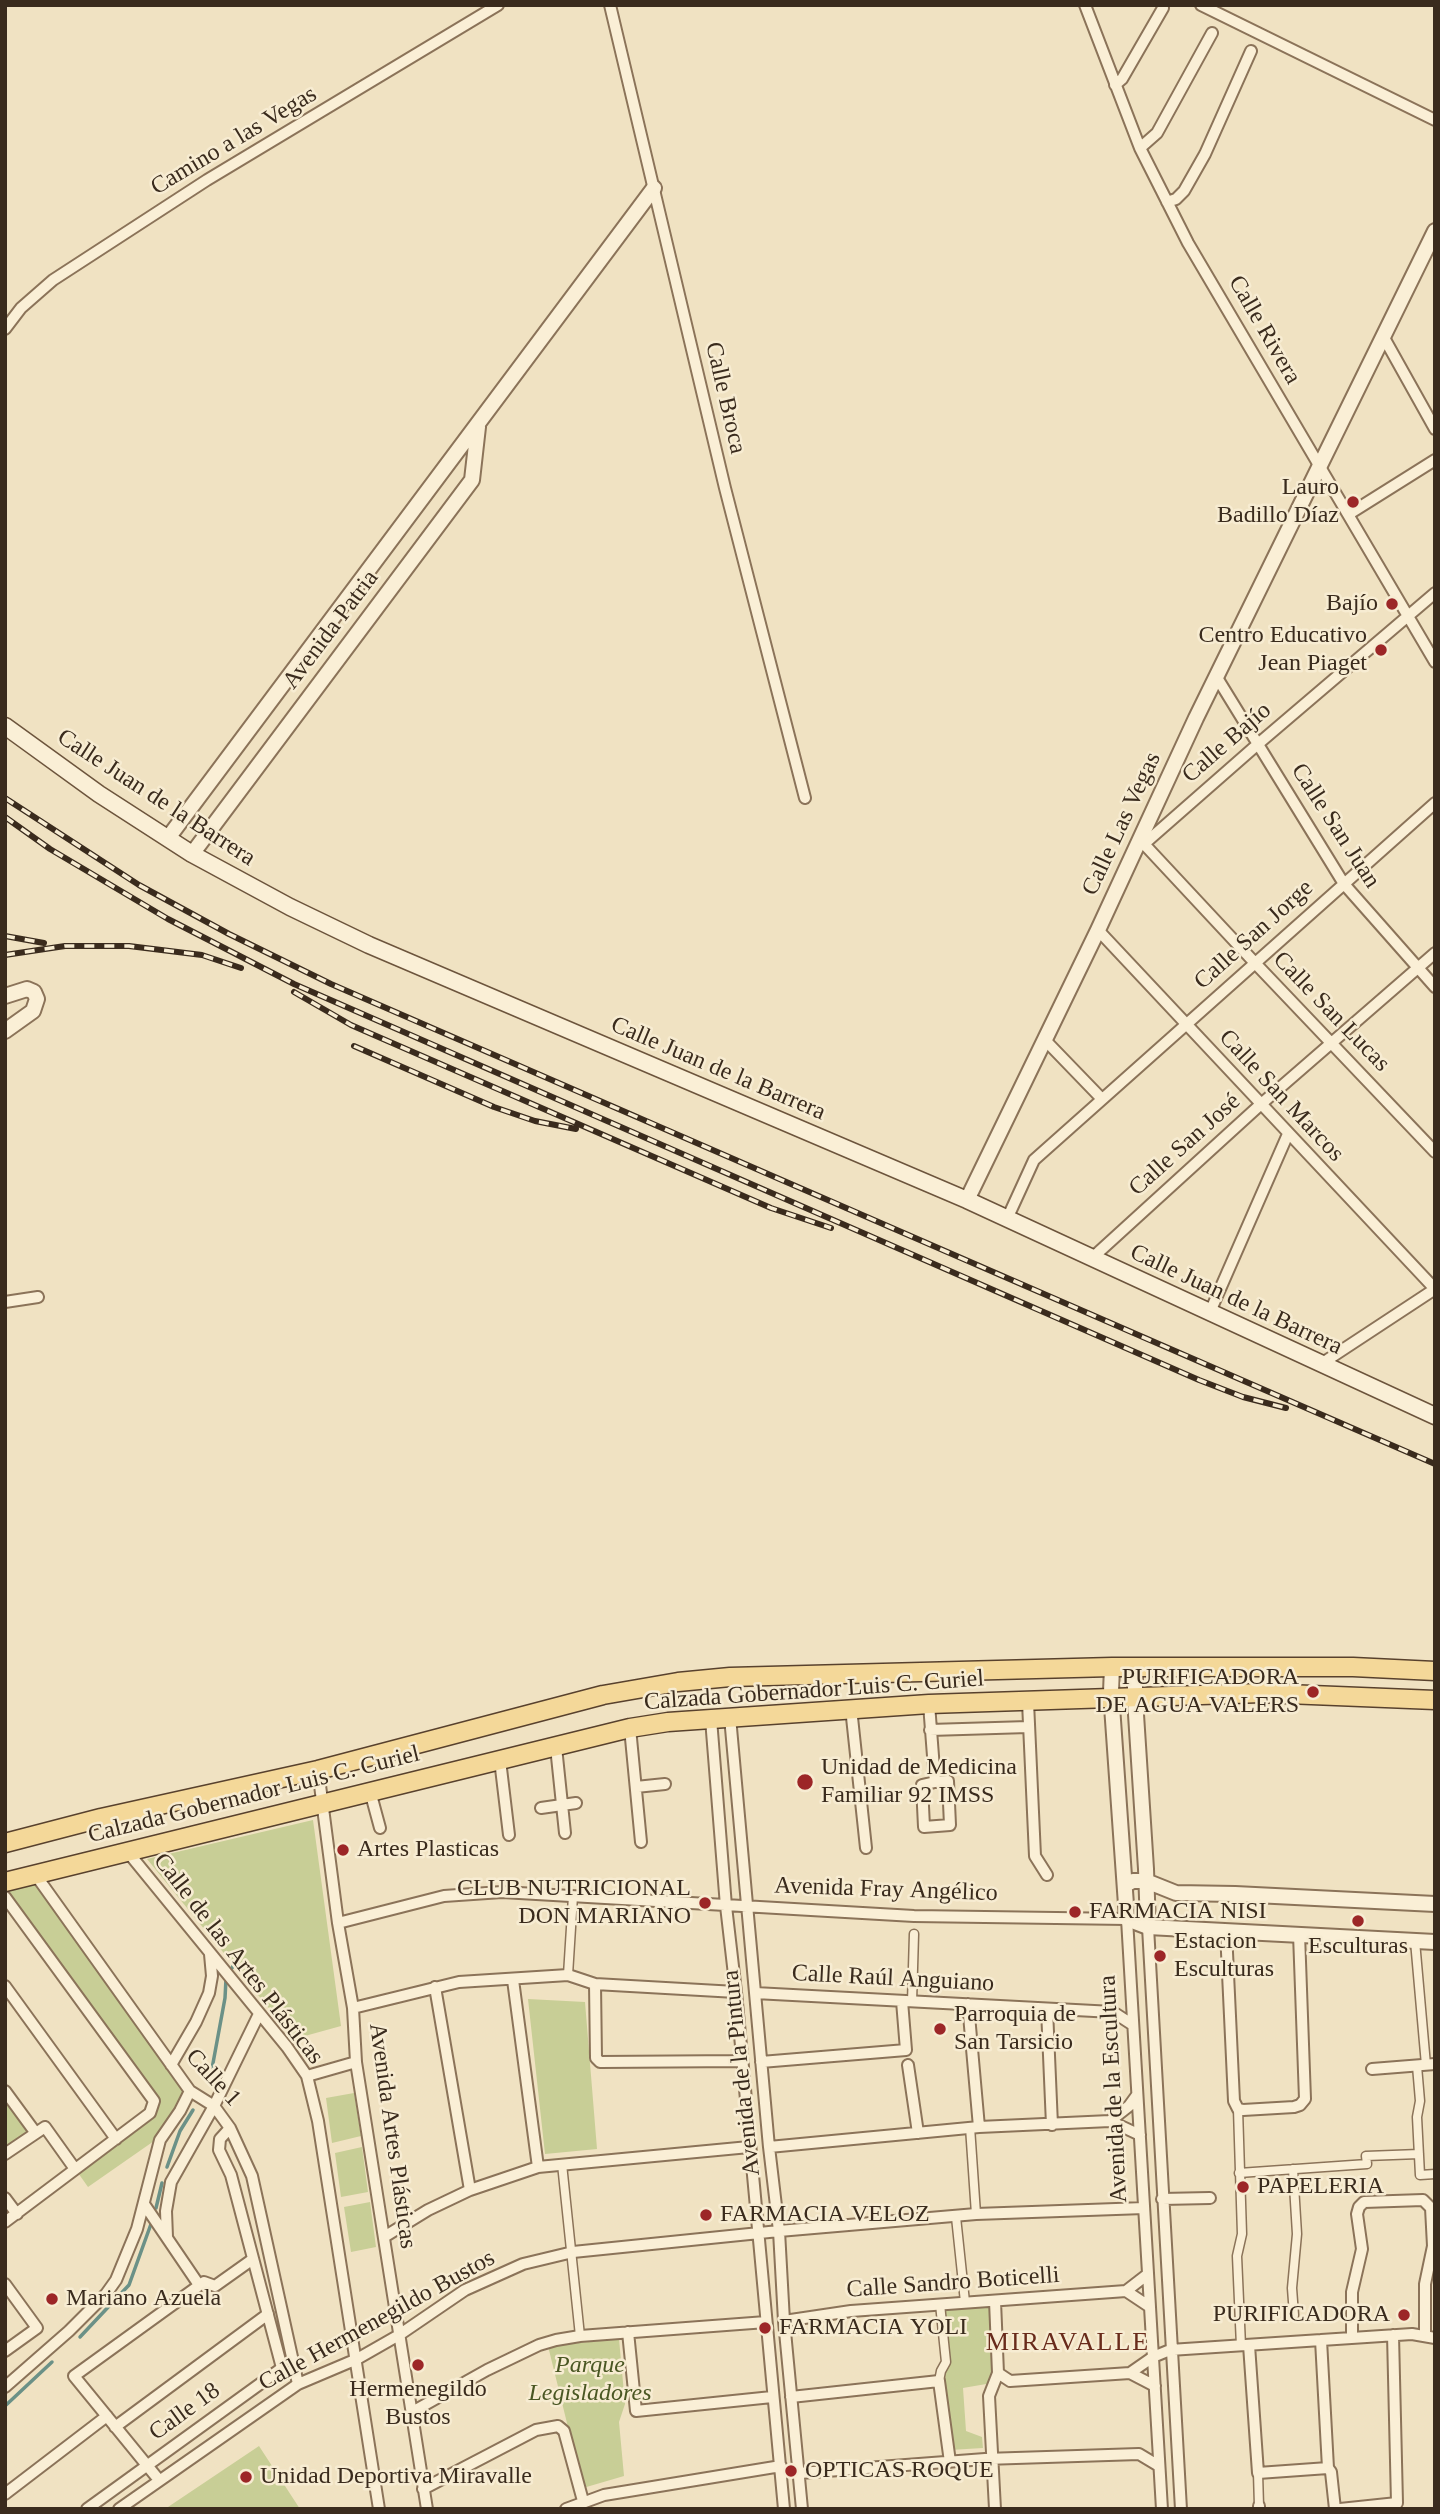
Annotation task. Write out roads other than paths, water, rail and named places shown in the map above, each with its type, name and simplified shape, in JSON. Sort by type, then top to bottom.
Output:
[{"type":"main road","name":"Calle Juan de la Barrera","points":[[5,726],[99,794],[192,854],[290,907],[369,945],[967,1200],[1435,1416]]},
{"type":"main road","name":"Calzada Gobernador Luis C. Curiel","points":[[5,1843],[101,1818],[318,1770],[603,1695],[678,1682],[730,1676],[1112,1667],[1353,1667],[1435,1671]]},
{"type":"main road","name":"Calzada Gobernador Luis C. Curiel","points":[[5,1882],[630,1728],[730,1717],[929,1704],[1262,1693],[1435,1700]]},
{"type":"street","name":"Camino a las Vegas","points":[[5,329],[21,308],[53,280],[207,180],[498,5]]},
{"type":"street","name":"Calle Broca","points":[[610,5],[725,488],[805,799]]},
{"type":"street","name":"Calle Rivera","points":[[1085,5],[1140,148],[1188,243],[1435,662]]},
{"type":"street","points":[[1201,5],[1435,120]]},
{"type":"street","points":[[1115,85],[1122,79],[1163,8]]},
{"type":"street","points":[[1140,148],[1157,134],[1212,33]]},
{"type":"street","points":[[1167,202],[1176,199],[1184,191],[1205,154],[1251,51]]},
{"type":"street","name":"Avenida Patria","points":[[168,838],[654,188]]},
{"type":"street","name":"Calle Las Vegas","points":[[967,1200],[1143,841],[1216,676],[1435,231]]},
{"type":"street","points":[[1383,336],[1435,429]]},
{"type":"street","name":"Avenida Patria","points":[[192,854],[472,480],[479,422]]},
{"type":"street","points":[[1349,514],[1435,460]]},
{"type":"street","name":"Calle Bajío","points":[[1143,841],[1435,593]]},
{"type":"street","name":"Calle San Juan","points":[[1216,676],[1344,884],[1435,987]]},
{"type":"street","name":"Calle San Jorge","points":[[1007,1219],[1034,1160],[1435,803]]},
{"type":"street","name":"Calle San Lucas","points":[[1143,841],[1435,1152]]},
{"type":"street","name":"Calle San Marcos","points":[[1098,930],[1435,1289]]},
{"type":"street","name":"Calle San José","points":[[1091,1259],[1260,1105],[1435,953]]},
{"type":"street","points":[[5,996],[27,989],[34,992],[37,999],[33,1011],[5,1031]]},
{"type":"street","points":[[1045,1040],[1102,1099]]},
{"type":"street","points":[[1210,1312],[1288,1134]]},
{"type":"street","points":[[1321,1364],[1435,1289]]},
{"type":"street","points":[[5,1302],[38,1297]]},
{"type":"street","name":"Avenida de la Escultura","points":[[1112,1667],[1162,2509]]},
{"type":"street","name":"Avenida de la Escultura","points":[[1135,1667],[1170,2350],[1181,2509]]},
{"type":"street","points":[[1028,1702],[1035,1856],[1047,1875]]},
{"type":"street","points":[[929,1704],[934,1782]]},
{"type":"street","points":[[851,1708],[866,1848]]},
{"type":"street","name":"Avenida de la Pintura","points":[[730,1717],[779,2231],[784,2321],[802,2509]]},
{"type":"street","name":"Avenida de la Pintura","points":[[710,1719],[784,2509]]},
{"type":"street","points":[[930,1730],[1028,1727]]},
{"type":"street","points":[[630,1728],[641,1842]]},
{"type":"street","points":[[556,1747],[565,1833]]},
{"type":"street","points":[[500,1760],[509,1835]]},
{"type":"street","name":"Avenida Artes Plásticas","points":[[318,1770],[338,1923],[353,2008],[356,2062],[427,2509]]},
{"type":"street","points":[[948,1781],[950,1825],[924,1827],[922,1785],[934,1782],[948,1781]]},
{"type":"street","points":[[636,1787],[665,1784]]},
{"type":"street","points":[[370,1791],[380,1828]]},
{"type":"street","points":[[541,1808],[576,1803]]},
{"type":"street","name":"Calle de las Artes Plásticas","points":[[127,1852],[307,2076],[318,2121],[379,2509]]},
{"type":"street","name":"Calle 1","points":[[35,1874],[190,2091],[214,2105],[230,2128],[251,2176],[298,2384]]},
{"type":"street","points":[[1125,1885],[1133,1881],[1146,1881],[1176,1893],[1435,1904]]},
{"type":"street","name":"Avenida Fray Angélico","points":[[338,1923],[444,1896],[502,1892],[914,1916],[1127,1919],[1148,1927],[1435,1942]]},
{"type":"street","points":[[568,1975],[573,1896]]},
{"type":"street","points":[[5,1897],[152,2097],[153,2106],[150,2113],[5,2222]]},
{"type":"street","points":[[1226,1931],[1234,2101],[1238,2109],[1242,2234],[1237,2256],[1259,2508]]},
{"type":"street","points":[[914,1934],[907,2001],[906,2050],[918,2133]]},
{"type":"street","points":[[1238,2109],[1294,2107],[1305,2099],[1299,1934]]},
{"type":"street","points":[[1415,1941],[1426,2065],[1417,2118],[1420,2175],[1435,2174]]},
{"type":"street","points":[[171,2065],[209,1993],[212,1976],[210,1954]]},
{"type":"street","points":[[353,2008],[459,1982],[568,1975],[595,1984],[736,1992]]},
{"type":"street","points":[[513,1980],[538,2167]]},
{"type":"street","points":[[595,1984],[596,2058],[600,2062],[742,2061]]},
{"type":"street","points":[[5,1986],[116,2139]]},
{"type":"street","points":[[435,1987],[470,2190]]},
{"type":"street","name":"Calle Raúl Anguiano","points":[[755,1993],[1113,2012]]},
{"type":"street","points":[[1131,1998],[1113,2012],[1133,2025]]},
{"type":"street","points":[[968,2004],[975,2127],[976,2214]]},
{"type":"street","points":[[1047,2009],[1052,2125]]},
{"type":"street","points":[[167,2237],[166,2211],[171,2182],[214,2105],[259,2014]]},
{"type":"street","points":[[761,2062],[906,2050]]},
{"type":"street","points":[[307,2076],[356,2062]]},
{"type":"street","points":[[1372,2069],[1426,2065]]},
{"type":"street","points":[[5,2387],[69,2331],[106,2294],[128,2256],[160,2140],[190,2091]]},
{"type":"street","points":[[6,2093],[39,2130]]},
{"type":"street","points":[[1110,2121],[1129,2106],[1137,2095]]},
{"type":"street","points":[[769,2147],[975,2127],[1110,2121],[1140,2136]]},
{"type":"street","name":"Calle 18","points":[[87,2509],[282,2368],[231,2175],[218,2144],[230,2128]]},
{"type":"street","points":[[5,2154],[39,2130],[49,2130],[75,2169]]},
{"type":"street","points":[[384,2236],[428,2210],[470,2190],[538,2167],[749,2147]]},
{"type":"street","points":[[1239,2173],[1367,2164],[1366,2156],[1419,2154]]},
{"type":"street","points":[[562,2164],[580,2336]]},
{"type":"street","points":[[1293,2169],[1297,2234],[1292,2288],[1294,2315]]},
{"type":"street","points":[[5,2198],[17,2214]]},
{"type":"street","points":[[1162,2199],[1210,2198]]},
{"type":"street","points":[[1000,2375],[1010,2381],[1130,2373],[1153,2357],[1170,2350],[1352,2338],[1393,2335],[1412,2334],[1430,2337],[1425,2284],[1433,2246],[1431,2208],[1423,2200],[1364,2202],[1359,2207],[1357,2214],[1362,2249],[1352,2292],[1352,2338]]},
{"type":"street","points":[[144,2204],[199,2285]]},
{"type":"street","name":"Calle Hermenegildo Bustos","points":[[119,2509],[298,2384],[357,2358],[400,2335],[465,2290],[523,2264],[573,2252],[779,2231],[976,2214],[1144,2208]]},
{"type":"street","points":[[956,2217],[965,2302]]},
{"type":"street","points":[[159,2480],[74,2376],[199,2285],[204,2282],[215,2286],[253,2259]]},
{"type":"street","points":[[1148,2274],[1126,2291],[1150,2307]]},
{"type":"street","points":[[5,2351],[37,2328],[6,2286]]},
{"type":"street","name":"Calle Sandro Boticelli","points":[[784,2321],[851,2311],[1126,2291]]},
{"type":"street","points":[[995,2301],[1000,2375],[989,2396],[995,2509]]},
{"type":"street","points":[[940,2304],[946,2362],[939,2381],[950,2462]]},
{"type":"street","points":[[115,2427],[268,2314]]},
{"type":"street","points":[[412,2412],[487,2370],[539,2345],[580,2336],[766,2322]]},
{"type":"street","points":[[628,2332],[636,2411],[772,2397]]},
{"type":"street","points":[[1340,2509],[1397,2506],[1393,2335]]},
{"type":"street","points":[[1321,2340],[1328,2468],[1331,2472],[1335,2509]]},
{"type":"street","points":[[1130,2373],[1155,2386]]},
{"type":"street","points":[[792,2397],[939,2381]]},
{"type":"street","points":[[5,2494],[107,2416]]},
{"type":"street","points":[[423,2489],[536,2430],[558,2426],[564,2431],[583,2501]]},
{"type":"street","points":[[1139,2454],[1157,2435]]},
{"type":"street","points":[[800,2473],[993,2458],[1139,2454],[1159,2466]]},
{"type":"street","points":[[566,2509],[583,2501],[617,2492],[781,2466]]},
{"type":"street","points":[[1258,2473],[1328,2468]]},
{"type":"waterway","points":[[232,1968],[234,1964]]},
{"type":"waterway","points":[[211,2074],[226,1979]]},
{"type":"waterway","points":[[167,2167],[180,2131],[193,2110]]},
{"type":"waterway","points":[[156,2208],[162,2183]]},
{"type":"waterway","points":[[80,2337],[129,2285],[151,2224]]},
{"type":"waterway","points":[[5,2406],[52,2362]]},
{"type":"railway","points":[[5,798],[139,885],[229,934],[331,984],[1435,1464]]},
{"type":"railway","points":[[5,817],[50,849],[168,919],[294,984],[1199,1380],[1243,1397],[1286,1408]]},
{"type":"railway","points":[[5,936],[44,943]]},
{"type":"railway","points":[[5,955],[65,946],[129,946],[202,955],[241,968]]},
{"type":"railway","points":[[294,992],[351,1025],[771,1208],[831,1228]]},
{"type":"railway","points":[[354,1046],[494,1107],[535,1121],[576,1129]]},
{"type":"place","name":"Lauro Badillo Díaz","points":[[1353,502]]},
{"type":"place","name":"Bajío","points":[[1392,604]]},
{"type":"place","name":"Centro Educativo Jean Piaget","points":[[1381,650]]},
{"type":"place","name":"PURIFICADORA DE AGUA VALERS","points":[[1313,1692]]},
{"type":"place","name":"Unidad de Medicina Familiar 92 IMSS","points":[[805,1782]]},
{"type":"place","name":"Artes Plasticas","points":[[343,1850]]},
{"type":"place","name":"CLUB NUTRICIONAL DON MARIANO","points":[[705,1903]]},
{"type":"place","name":"FARMACIA NISI","points":[[1075,1912]]},
{"type":"place","name":"Esculturas","points":[[1358,1921]]},
{"type":"place","name":"Estacion Esculturas","points":[[1160,1956]]},
{"type":"place","name":"Parroquia de San Tarsicio","points":[[940,2029]]},
{"type":"place","name":"PAPELERIA","points":[[1243,2187]]},
{"type":"place","name":"FARMACIA VELOZ","points":[[706,2215]]},
{"type":"place","name":"Mariano Azuela","points":[[52,2299]]},
{"type":"place","name":"PURIFICADORA","points":[[1404,2315]]},
{"type":"place","name":"FARMACIA YOLI","points":[[765,2328]]},
{"type":"place","name":"Hermenegildo Bustos","points":[[418,2365]]},
{"type":"place","name":"OPTICAS ROQUE","points":[[791,2471]]},
{"type":"place","name":"Unidad Deportiva Miravalle","points":[[246,2477]]},
{"type":"district","name":"MIRAVALLE","points":[[1068,2343]]},
{"type":"park label","name":"Parque Legisladores","points":[[590,2380]]}]
